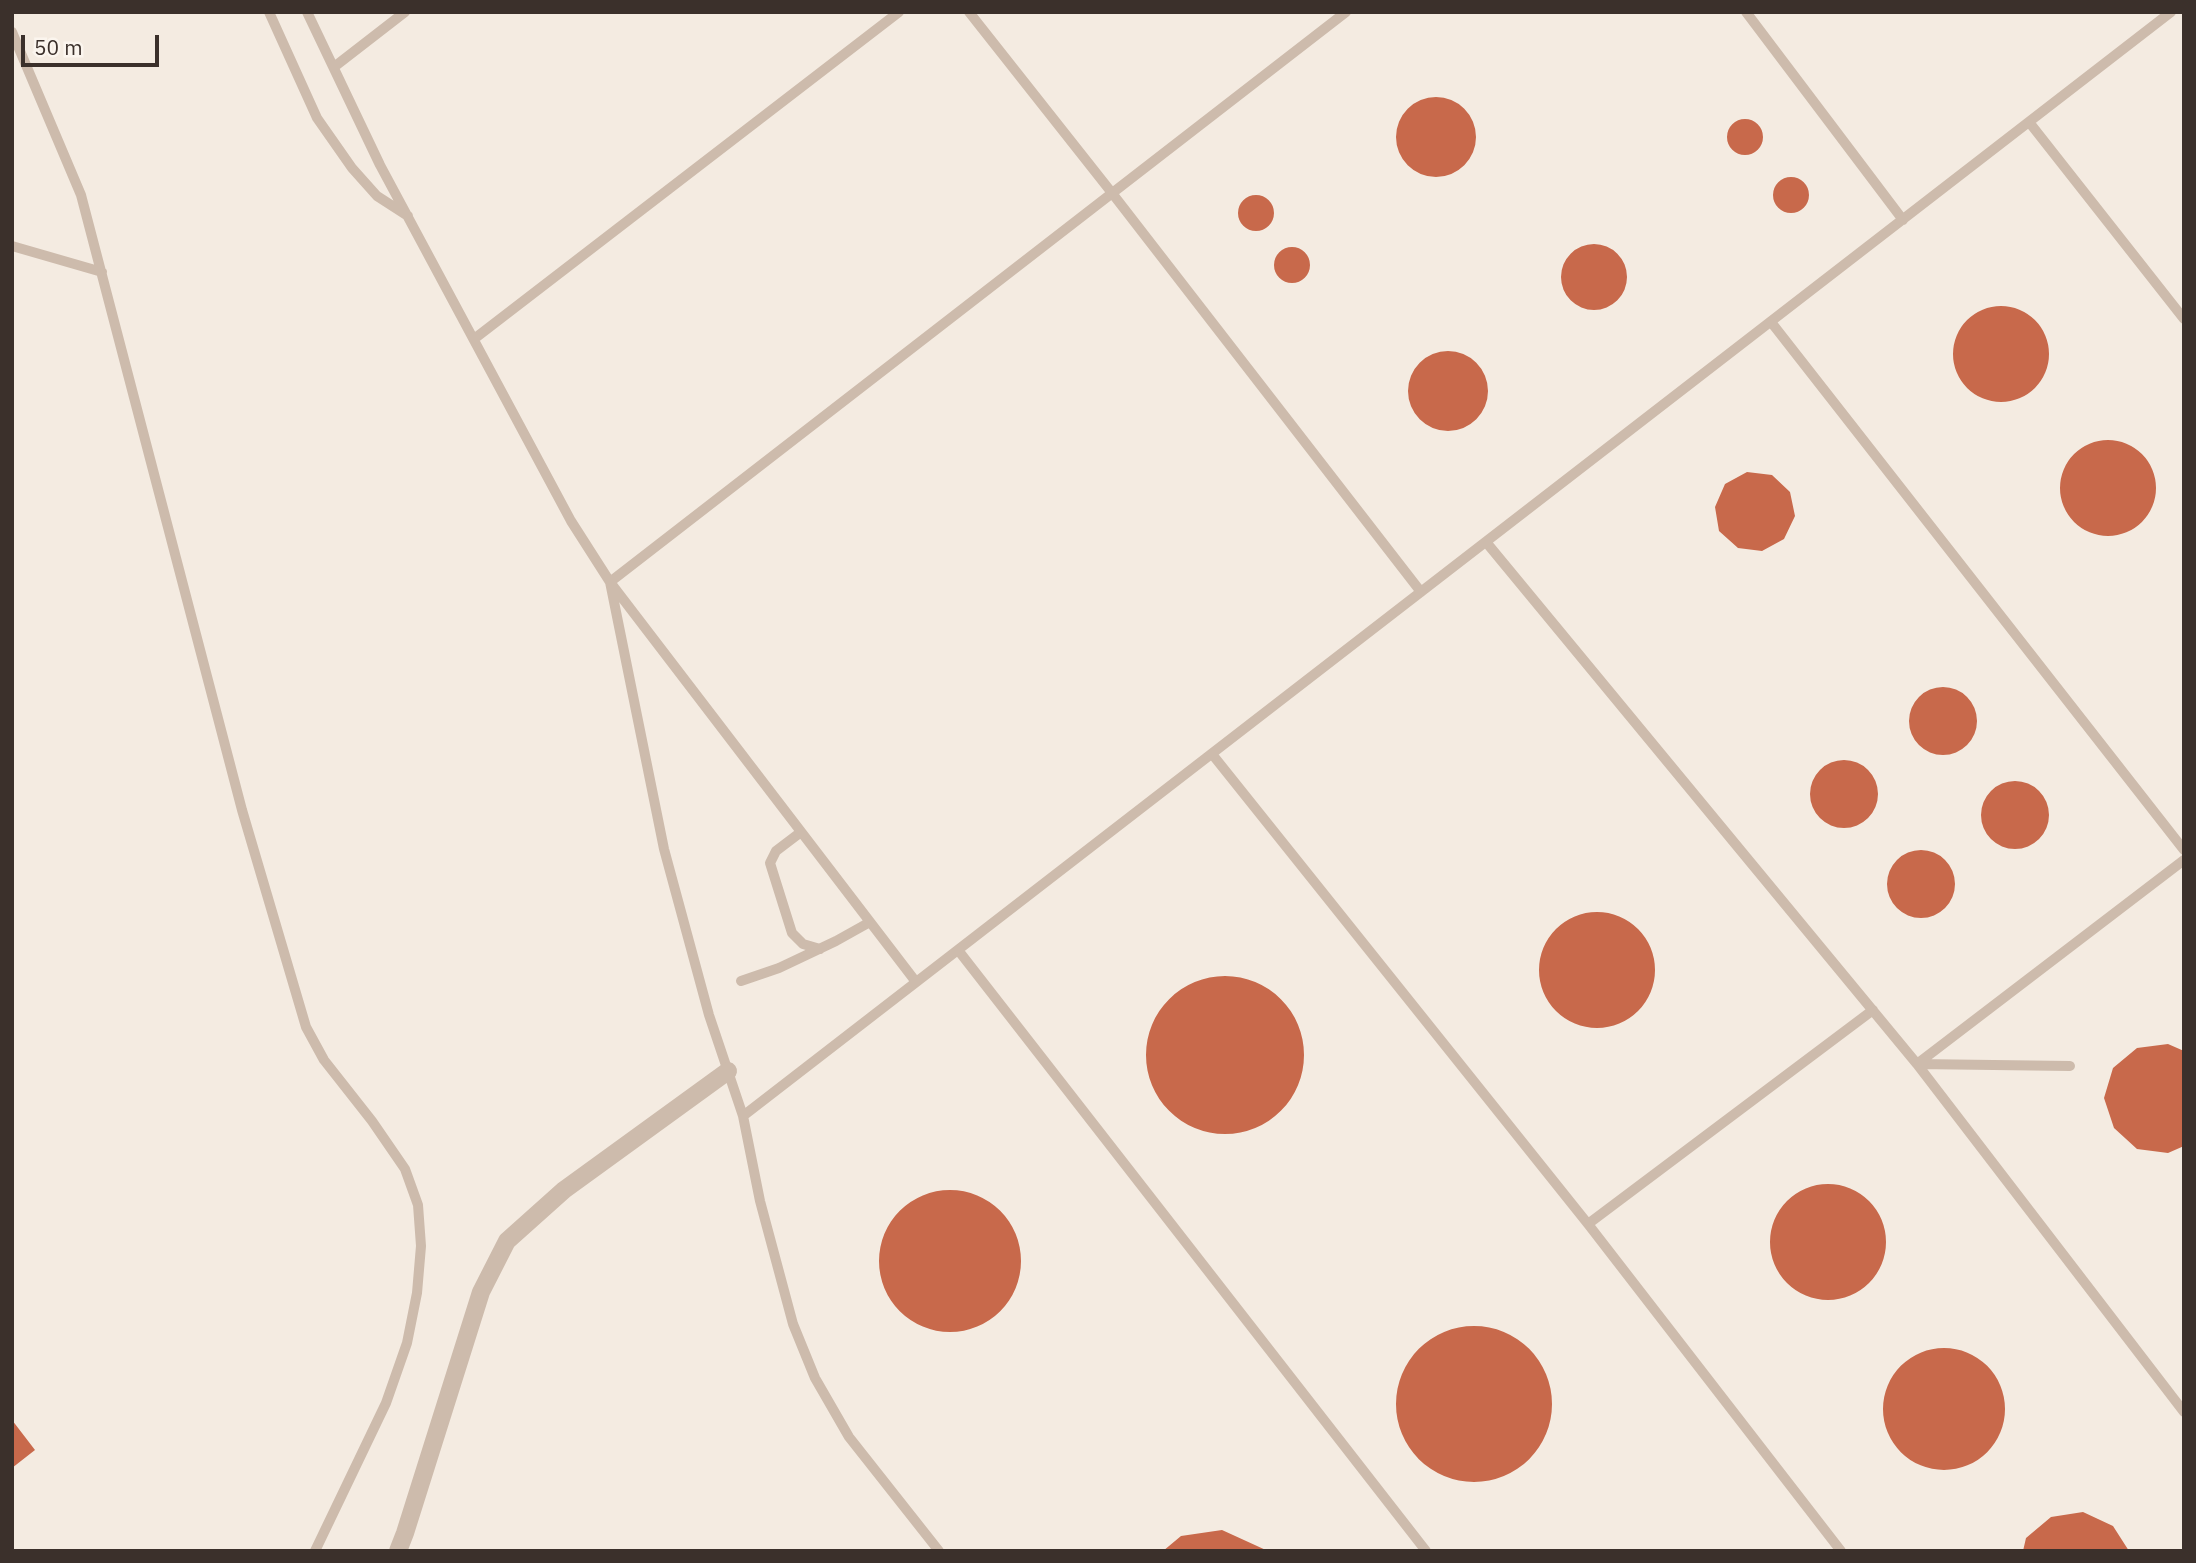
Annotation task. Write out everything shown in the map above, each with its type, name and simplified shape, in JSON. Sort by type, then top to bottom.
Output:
[{"type":"street","points":[[398,1551],[481,1292],[507,1241],[564,1190],[728,1071]]},
{"type":"lane","points":[[269,12],[317,118],[352,168],[377,196],[409,217]]},
{"type":"lane","points":[[307,12],[380,165],[572,521],[610,582],[916,982]]},
{"type":"lane","points":[[334,67],[405,12]]},
{"type":"lane","points":[[474,339],[899,12]]},
{"type":"lane","points":[[970,12],[1421,592]]},
{"type":"lane","points":[[610,582],[1346,12]]},
{"type":"lane","points":[[1745,12],[1903,220]]},
{"type":"lane","points":[[743,1116],[2171,12]]},
{"type":"lane","points":[[12,32],[81,195],[242,810],[306,1027],[324,1060],[372,1121],[405,1169],[418,1205],[421,1246],[417,1293],[407,1343],[386,1403],[315,1551]]},
{"type":"lane","points":[[2029,122],[2184,319]]},
{"type":"lane","points":[[12,246],[102,272]]},
{"type":"lane","points":[[1771,322],[2184,850]]},
{"type":"lane","points":[[1486,542],[1917,1064],[2184,1412]]},
{"type":"lane","points":[[610,582],[664,849],[709,1015],[743,1116],[760,1201],[793,1324],[815,1378],[849,1437],[939,1551]]},
{"type":"lane","points":[[1212,754],[1588,1224],[1841,1551]]},
{"type":"lane","points":[[802,832],[776,851],[770,863],[792,933],[803,944],[820,949]]},
{"type":"lane","points":[[1917,1064],[2184,860]]},
{"type":"lane","points":[[741,981],[779,968],[870,922]]},
{"type":"lane","points":[[958,950],[1426,1551]]},
{"type":"lane","points":[[1588,1224],[1873,1010]]},
{"type":"lane","points":[[1917,1064],[2070,1066]]},
{"type":"building","points":[[1436,97],[1451,100],[1464,109],[1473,122],[1476,137],[1473,152],[1464,165],[1451,174],[1436,177],[1421,174],[1408,165],[1399,152],[1396,137],[1399,122],[1408,109],[1421,100]]},
{"type":"building","points":[[1745,119],[1758,124],[1763,137],[1758,150],[1745,155],[1732,150],[1727,137],[1732,124]]},
{"type":"building","points":[[1791,177],[1804,182],[1809,195],[1804,208],[1791,213],[1778,208],[1773,195],[1778,182]]},
{"type":"building","points":[[1256,195],[1269,200],[1274,213],[1269,226],[1256,231],[1243,226],[1238,213],[1243,200]]},
{"type":"building","points":[[1594,244],[1607,247],[1617,254],[1624,264],[1627,277],[1624,290],[1617,300],[1607,307],[1594,310],[1581,307],[1571,300],[1564,290],[1561,277],[1564,264],[1571,254],[1581,247]]},
{"type":"building","points":[[1292,247],[1305,252],[1310,265],[1305,278],[1292,283],[1279,278],[1274,265],[1279,252]]},
{"type":"building","points":[[2001,306],[2019,310],[2035,320],[2045,336],[2049,354],[2045,372],[2035,388],[2019,398],[2001,402],[1983,398],[1967,388],[1957,372],[1953,354],[1957,336],[1967,320],[1983,310]]},
{"type":"building","points":[[1448,351],[1463,354],[1476,363],[1485,376],[1488,391],[1485,406],[1476,419],[1463,428],[1448,431],[1433,428],[1420,419],[1411,406],[1408,391],[1411,376],[1420,363],[1433,354]]},
{"type":"building","points":[[2108,440],[2126,444],[2142,454],[2152,470],[2156,488],[2152,506],[2142,522],[2126,532],[2108,536],[2090,532],[2074,522],[2064,506],[2060,488],[2064,470],[2074,454],[2090,444]]},
{"type":"building","points":[[1747,472],[1772,475],[1790,492],[1795,516],[1784,539],[1762,551],[1738,548],[1719,531],[1715,507],[1725,484]]},
{"type":"building","points":[[1943,687],[1956,690],[1967,697],[1974,708],[1977,721],[1974,734],[1967,745],[1956,752],[1943,755],[1930,752],[1919,745],[1912,734],[1909,721],[1912,708],[1919,697],[1930,690]]},
{"type":"building","points":[[1844,760],[1857,763],[1868,770],[1875,781],[1878,794],[1875,807],[1868,818],[1857,825],[1844,828],[1831,825],[1820,818],[1813,807],[1810,794],[1813,781],[1820,770],[1831,763]]},
{"type":"building","points":[[2015,781],[2028,784],[2039,791],[2046,802],[2049,815],[2046,828],[2039,839],[2028,846],[2015,849],[2002,846],[1991,839],[1984,828],[1981,815],[1984,802],[1991,791],[2002,784]]},
{"type":"building","points":[[1921,850],[1934,853],[1945,860],[1952,871],[1955,884],[1952,897],[1945,908],[1934,915],[1921,918],[1908,915],[1897,908],[1890,897],[1887,884],[1890,871],[1897,860],[1908,853]]},
{"type":"building","points":[[1597,912],[1619,916],[1638,929],[1651,948],[1655,970],[1651,992],[1638,1011],[1619,1024],[1597,1028],[1575,1024],[1556,1011],[1543,992],[1539,970],[1543,948],[1556,929],[1575,916]]},
{"type":"building","points":[[1225,976],[1255,982],[1281,999],[1298,1025],[1304,1055],[1298,1085],[1281,1111],[1255,1128],[1225,1134],[1195,1128],[1169,1111],[1152,1085],[1146,1055],[1152,1025],[1169,999],[1195,982]]},
{"type":"building","points":[[2168,1044],[2184,1051],[2184,1146],[2168,1153],[2137,1149],[2114,1128],[2104,1098],[2113,1068],[2137,1048]]},
{"type":"building","points":[[1828,1184],[1850,1188],[1869,1201],[1882,1220],[1886,1242],[1882,1264],[1869,1283],[1850,1296],[1828,1300],[1806,1296],[1787,1283],[1774,1264],[1770,1242],[1774,1220],[1787,1201],[1806,1188]]},
{"type":"building","points":[[950,1190],[977,1195],[1001,1210],[1016,1234],[1021,1261],[1016,1288],[1001,1312],[977,1327],[950,1332],[923,1327],[899,1312],[884,1288],[879,1261],[884,1234],[899,1210],[923,1195]]},
{"type":"building","points":[[1474,1326],[1504,1332],[1529,1349],[1546,1374],[1552,1404],[1546,1434],[1529,1459],[1504,1476],[1474,1482],[1444,1476],[1419,1459],[1402,1434],[1396,1404],[1402,1374],[1419,1349],[1444,1332]]},
{"type":"building","points":[[1944,1348],[1967,1352],[1987,1366],[2001,1386],[2005,1409],[2001,1432],[1987,1452],[1967,1466],[1944,1470],[1921,1466],[1901,1452],[1887,1432],[1883,1409],[1887,1386],[1901,1366],[1921,1352]]},
{"type":"building","points":[[12,1420],[35,1450],[12,1468]]},
{"type":"building","points":[[2083,1512],[2113,1526],[2129,1551],[2023,1551],[2026,1538],[2051,1517]]},
{"type":"building","points":[[1222,1530],[1268,1551],[1163,1551],[1181,1536]]}]
